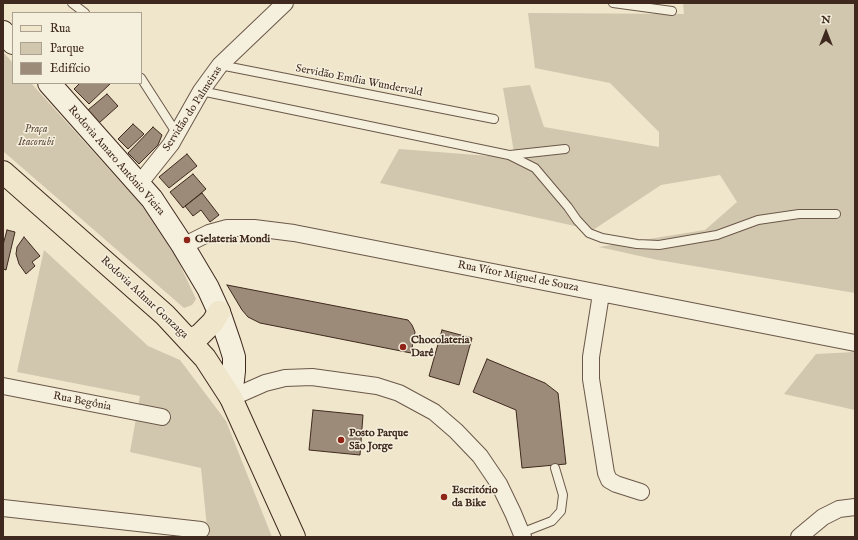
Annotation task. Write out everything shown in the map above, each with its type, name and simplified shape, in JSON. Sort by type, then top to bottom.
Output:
[{"type":"main road","points":[[3,32],[12,42]]},
{"type":"main road","name":"Rodovia Amaro Antônio Vieira","points":[[49,84],[139,184],[172,227],[208,288],[216,317],[234,357],[231,398]]},
{"type":"main road","name":"Rodovia Admar Gonzaga","points":[[3,172],[93,250],[183,334],[209,364],[231,398],[294,537]]},
{"type":"main road","points":[[183,334],[200,335],[216,317]]},
{"type":"street","name":"Servidão do Palmeiras","points":[[139,184],[167,150],[201,91],[220,65],[285,3]]},
{"type":"street","name":"Rua Vítor Miguel de Souza","points":[[183,246],[209,233],[227,228],[262,229],[294,233],[855,343]]},
{"type":"street","points":[[601,294],[591,357],[591,379],[606,473],[609,480],[616,484],[641,492]]},
{"type":"street","points":[[231,398],[265,383],[286,378],[312,377],[377,386],[399,393],[434,412],[456,431],[480,456],[499,484],[522,535]]},
{"type":"street","name":"Rua Begônia","points":[[3,386],[162,417]]},
{"type":"street","points":[[799,537],[823,516],[839,509],[855,507]]},
{"type":"street","points":[[3,508],[201,530]]},
{"type":"lane","points":[[72,3],[85,12]]},
{"type":"lane","points":[[613,3],[672,11]]},
{"type":"lane","name":"Servidão Emília Wundervald","points":[[220,65],[494,119]]},
{"type":"lane","points":[[142,80],[177,134]]},
{"type":"lane","points":[[201,91],[509,155],[535,168],[585,229],[589,233],[602,238],[637,244],[659,245],[717,235],[758,220],[799,214],[836,214]]},
{"type":"lane","points":[[509,155],[565,149]]},
{"type":"lane","points":[[522,535],[552,521],[561,511],[563,496],[555,468]]},
{"type":"green space","points":[[683,3],[855,3],[855,293],[658,260],[599,247],[705,230],[737,202],[720,175],[661,185],[593,230],[380,183],[399,149],[515,158],[503,88],[530,85],[544,127],[659,147],[659,132],[610,83],[535,68],[528,13],[684,14]]},
{"type":"green space","name":"Praça Itacorubi","points":[[3,52],[12,62],[12,84],[32,84],[145,209],[172,248],[196,299],[192,305],[184,308],[3,151]]},
{"type":"green space","points":[[44,250],[148,346],[180,360],[226,421],[272,537],[208,537],[201,468],[130,452],[140,396],[17,372]]},
{"type":"green space","points":[[855,352],[855,410],[784,394],[816,354]]},
{"type":"building","points":[[79,84],[110,84],[89,104],[74,89]]},
{"type":"building","points":[[107,94],[118,106],[99,123],[88,110]]},
{"type":"building","points":[[133,124],[144,134],[128,149],[118,139]]},
{"type":"building","points":[[153,127],[162,135],[158,145],[139,164],[128,153]]},
{"type":"building","points":[[187,154],[197,166],[169,188],[159,177]]},
{"type":"building","points":[[193,174],[206,189],[183,208],[170,192]]},
{"type":"building","points":[[202,193],[219,215],[210,222],[201,210],[193,216],[185,206]]},
{"type":"building","points":[[7,230],[15,232],[6,270],[3,269],[3,245]]},
{"type":"building","points":[[24,237],[40,256],[32,262],[35,266],[26,274],[19,264],[16,254],[17,247]]},
{"type":"building","points":[[227,285],[408,320],[415,332],[411,353],[260,323],[248,317]]},
{"type":"building","points":[[442,330],[472,338],[459,385],[429,376]]},
{"type":"building","points":[[487,359],[545,383],[558,393],[566,464],[522,468],[516,410],[473,392]]},
{"type":"building","points":[[313,410],[363,415],[360,455],[309,450]]},
{"type":"place","name":"Gelateria Mondi","points":[[187,240]]},
{"type":"place","name":"Chocolateria Darê","points":[[403,347]]},
{"type":"place","name":"Posto Parque São Jorge","points":[[341,440]]},
{"type":"place","name":"Escritório da Bike","points":[[444,497]]}]
